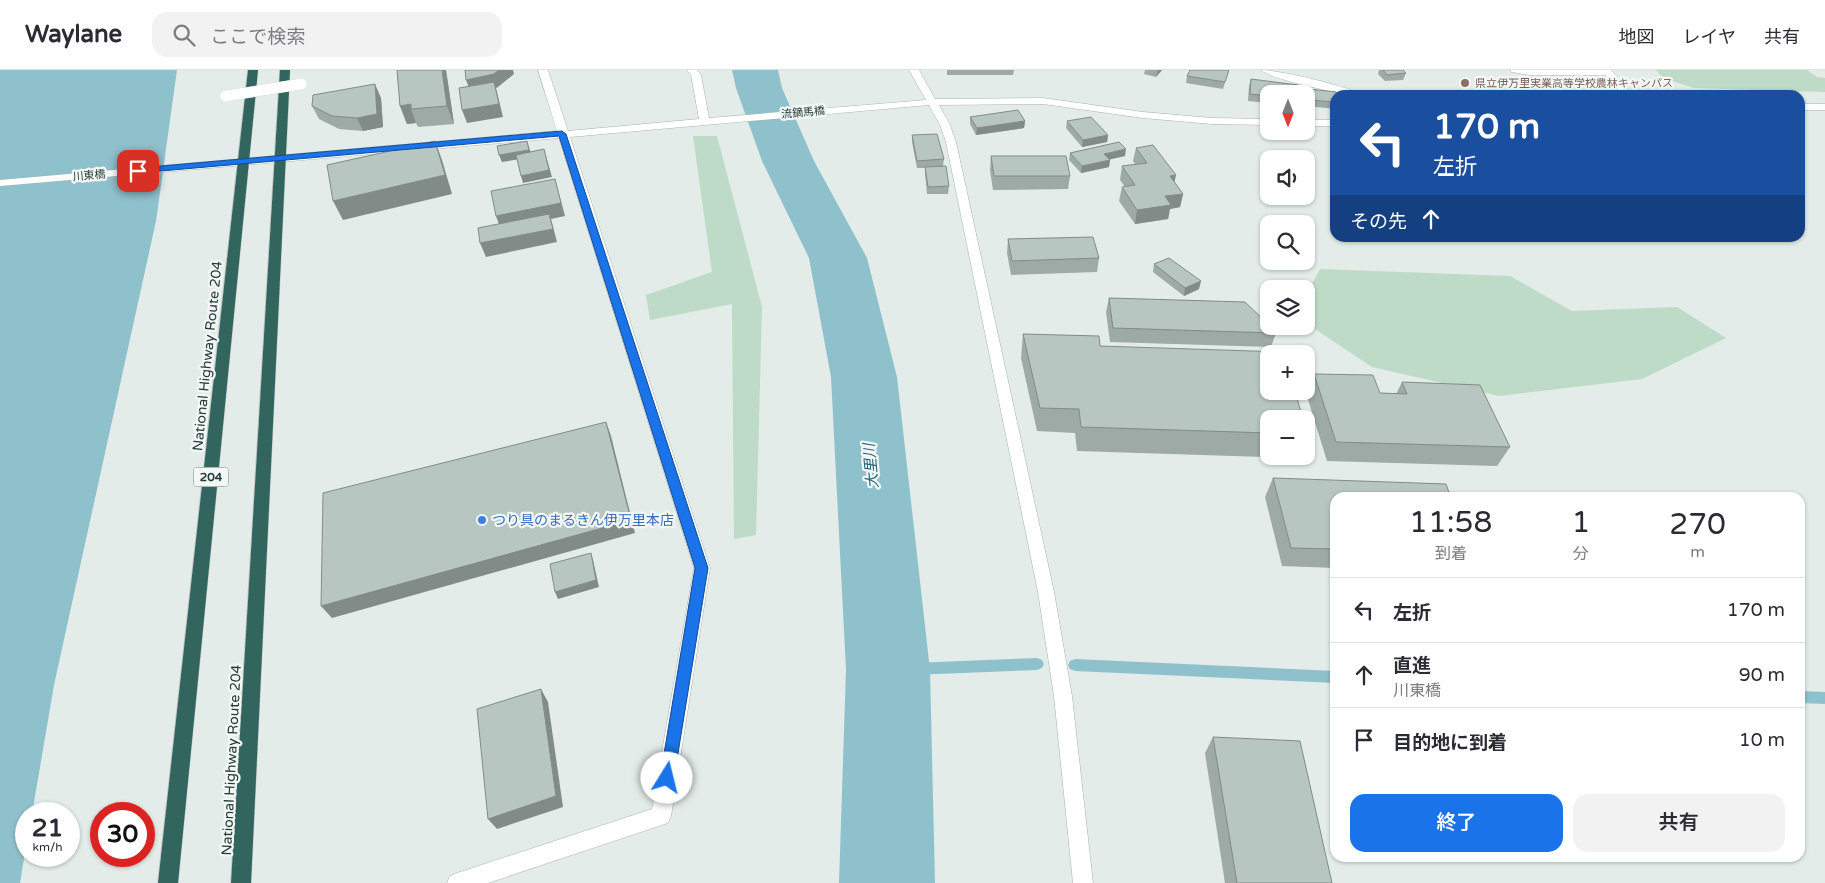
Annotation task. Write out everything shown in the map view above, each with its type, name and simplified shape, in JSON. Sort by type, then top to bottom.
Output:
[{"type":"highway","name":"National Highway Route 204","points":[[168,883],[253,70]]},
{"type":"highway","name":"National Highway Route 204","points":[[241,883],[285,70]]},
{"type":"street","points":[[457,883],[661,816],[702,568],[543,70]]},
{"type":"street","points":[[692,70],[696,75],[704,121]]},
{"type":"street","points":[[914,70],[945,125],[951,142],[1046,592],[1063,696],[1083,883]]},
{"type":"street","points":[[1266,70],[1280,76],[1341,90]]},
{"type":"street","points":[[1514,70],[1529,72],[1607,71],[1624,90]]},
{"type":"street","points":[[226,96],[301,84]]},
{"type":"street","name":"流鏑馬橋","points":[[562,134],[878,106],[989,100],[1044,101],[1143,115],[1212,121],[1260,122]]},
{"type":"street","points":[[1805,106],[1825,108]]},
{"type":"street","points":[[1315,123],[1330,123]]},
{"type":"street","name":"川東橋","points":[[0,183],[562,134]]},
{"type":"green space","points":[[1656,70],[1807,70],[1817,77],[1825,78],[1825,92],[1694,88],[1663,78]]},
{"type":"green space","points":[[693,136],[717,136],[762,307],[756,535],[734,539],[732,304],[650,320],[646,295],[712,272]]},
{"type":"green space","points":[[1320,269],[1510,276],[1572,311],[1677,307],[1726,338],[1642,379],[1499,396],[1372,367],[1315,329],[1314,280]]},
{"type":"water","points":[[0,70],[177,70],[156,221],[54,685],[34,802],[15,802],[15,867],[23,867],[20,883],[0,883]]},
{"type":"building","points":[[397,70],[442,70],[447,106],[411,109],[411,104],[400,106]]},
{"type":"building","points":[[465,70],[499,70],[494,74],[466,80]]},
{"type":"building","points":[[1190,70],[1229,70],[1225,82],[1187,76]]},
{"type":"building","points":[[1383,70],[1403,70],[1406,73],[1387,75]]},
{"type":"building","points":[[1251,79],[1298,85],[1260,85],[1260,95],[1250,94]]},
{"type":"building","points":[[494,82],[499,104],[462,110],[459,88]]},
{"type":"building","points":[[375,84],[377,114],[357,118],[332,116],[312,106],[313,95]]},
{"type":"building","points":[[1315,90],[1330,91],[1330,102],[1315,100]]},
{"type":"building","points":[[1018,110],[1025,121],[977,128],[970,117]]},
{"type":"building","points":[[1091,117],[1108,135],[1083,140],[1067,121]]},
{"type":"building","points":[[937,134],[944,159],[917,161],[912,135]]},
{"type":"building","points":[[435,141],[445,175],[333,201],[327,165]]},
{"type":"building","points":[[527,141],[529,150],[499,155],[497,146]]},
{"type":"building","points":[[1119,142],[1126,149],[1104,154],[1110,160],[1082,166],[1070,153]]},
{"type":"building","points":[[1153,145],[1176,175],[1170,176],[1183,194],[1165,196],[1171,205],[1137,210],[1122,187],[1135,185],[1122,166],[1147,163],[1136,148]]},
{"type":"building","points":[[544,149],[549,170],[521,176],[516,155]]},
{"type":"building","points":[[991,156],[1066,156],[1070,176],[994,176]]},
{"type":"building","points":[[946,166],[949,186],[928,187],[925,167]]},
{"type":"building","points":[[555,179],[561,203],[496,216],[491,191]]},
{"type":"building","points":[[549,214],[553,229],[480,243],[478,228]]},
{"type":"building","points":[[1093,237],[1099,258],[1012,261],[1008,239]]},
{"type":"building","points":[[1169,258],[1201,281],[1185,288],[1154,264]]},
{"type":"building","points":[[1109,298],[1245,302],[1260,316],[1260,333],[1113,328]]},
{"type":"building","points":[[1023,334],[1099,336],[1100,346],[1260,351],[1260,400],[1298,400],[1300,410],[1260,410],[1260,433],[1081,427],[1079,409],[1040,408]]},
{"type":"building","points":[[1315,374],[1373,375],[1380,393],[1407,394],[1402,382],[1480,385],[1510,447],[1336,442]]},
{"type":"building","name":"つり具のまるきん伊万里本店","points":[[606,422],[631,520],[321,606],[323,493]]},
{"type":"building","points":[[1273,478],[1446,484],[1449,492],[1330,492],[1330,549],[1291,548]]},
{"type":"building","points":[[591,553],[596,580],[555,592],[550,564]]},
{"type":"building","points":[[541,689],[556,796],[488,819],[477,709]]},
{"type":"building","points":[[1213,737],[1300,741],[1332,883],[1237,883]]},
{"type":"waterway","name":"大里川","points":[[755,70],[759,88],[788,161],[838,258],[864,377],[888,670],[887,883]]},
{"type":"waterway","points":[[888,670],[1037,664]]},
{"type":"waterway","points":[[1075,665],[1330,677]]},
{"type":"waterway","points":[[1805,697],[1825,698]]},
{"type":"place","name":"県立伊万里実業高等学校農林キャンパス","points":[[1465,83]]},
{"type":"place","name":"つり具のまるきん伊万里本店","points":[[482,520]]},
{"type":"route","points":[[138,171],[562,134],[702,568],[667,778]]}]
